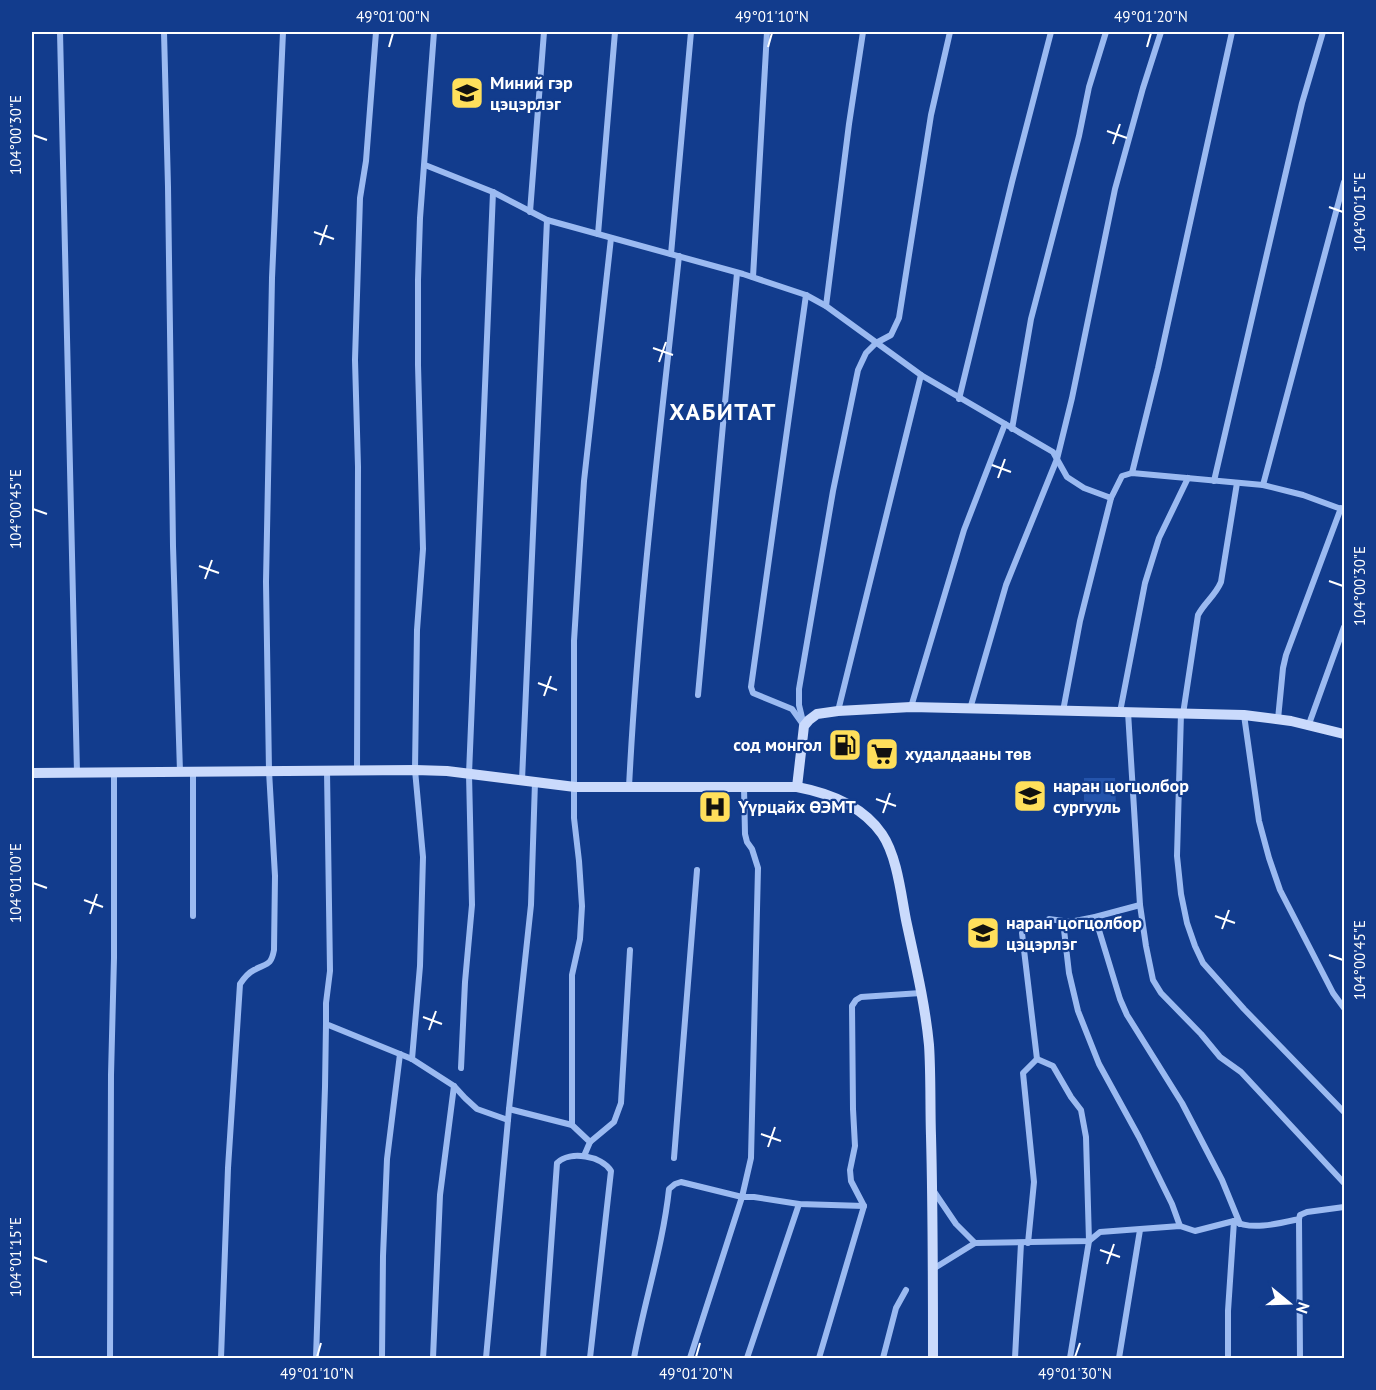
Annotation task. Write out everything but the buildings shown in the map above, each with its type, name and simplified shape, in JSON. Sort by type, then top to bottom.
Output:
[{"type":"main road","points":[[797,787],[804,726],[817,714],[838,711],[911,707],[1244,715],[1309,724],[1343,735]]},
{"type":"main road","points":[[32,773],[416,770],[575,786],[797,787],[834,797],[857,809],[871,820],[889,847],[921,993],[929,1046],[933,1359]]},
{"type":"street","points":[[60,32],[76,773]]},
{"type":"street","points":[[164,32],[172,546],[180,772]]},
{"type":"street","points":[[221,1359],[228,1168],[240,984],[253,970],[267,965],[272,959],[274,950],[275,876],[269,771],[266,570],[272,278],[283,32]]},
{"type":"street","points":[[357,771],[358,467],[355,360],[360,198],[366,161],[376,32]]},
{"type":"street","points":[[412,1059],[420,966],[423,857],[416,770],[417,630],[423,549],[418,280],[420,218],[434,32]]},
{"type":"street","points":[[530,212],[544,32]]},
{"type":"street","points":[[598,234],[615,32]]},
{"type":"street","points":[[671,254],[691,32]]},
{"type":"street","points":[[753,277],[767,32]]},
{"type":"street","points":[[826,306],[863,32]]},
{"type":"street","points":[[804,726],[799,689],[832,491],[858,370],[866,353],[876,343],[891,335],[899,318],[931,115],[950,32]]},
{"type":"street","points":[[959,399],[1051,32]]},
{"type":"street","points":[[1012,429],[1031,319],[1079,136],[1089,87],[1106,32]]},
{"type":"street","points":[[970,709],[1006,585],[1057,459],[1115,189],[1161,32]]},
{"type":"street","points":[[1132,472],[1158,368],[1232,32]]},
{"type":"street","points":[[1214,481],[1302,103],[1323,32]]},
{"type":"street","points":[[425,165],[493,192],[547,220],[753,277],[806,295],[826,306],[921,375],[1053,452],[1067,477],[1084,488],[1111,498]]},
{"type":"street","points":[[1263,485],[1344,182]]},
{"type":"street","points":[[461,1068],[472,905],[469,774],[493,192]]},
{"type":"street","points":[[522,780],[547,220]]},
{"type":"street","points":[[572,1125],[572,975],[580,939],[582,906],[574,818],[574,641],[584,481],[612,238]]},
{"type":"street","points":[[628,788],[652,497],[679,256]]},
{"type":"street","points":[[698,695],[737,273]]},
{"type":"street","points":[[804,726],[792,709],[753,693],[751,687],[806,295]]},
{"type":"street","points":[[838,711],[921,375]]},
{"type":"street","points":[[911,707],[964,530],[1005,424]]},
{"type":"street","points":[[1063,711],[1080,621],[1111,498],[1122,476],[1132,472],[1263,485],[1303,495],[1343,509],[1286,655],[1278,719]]},
{"type":"street","points":[[1188,478],[1160,538],[1144,583],[1124,712],[1140,905],[1151,969],[1161,993],[1220,1057],[1241,1072],[1344,1183]]},
{"type":"street","points":[[1237,483],[1221,582],[1216,594],[1203,606],[1198,615],[1182,713],[1177,856],[1183,904],[1187,923],[1203,963],[1244,1009],[1344,1112]]},
{"type":"street","points":[[1309,724],[1344,627]]},
{"type":"street","points":[[1244,715],[1259,821],[1269,858],[1280,890],[1333,993],[1344,1008]]},
{"type":"street","points":[[316,1359],[326,1024],[330,971],[327,771]]},
{"type":"street","points":[[110,1359],[114,772]]},
{"type":"street","points":[[193,772],[193,916]]},
{"type":"street","points":[[486,1359],[531,905],[535,782]]},
{"type":"street","points":[[690,1359],[742,1197],[751,1158],[759,868],[745,834],[744,787]]},
{"type":"street","points":[[674,1158],[697,870]]},
{"type":"street","points":[[1049,919],[1070,922],[1140,905]]},
{"type":"street","points":[[1095,917],[1126,1015],[1182,1103],[1222,1180],[1237,1223],[1228,1311],[1228,1359]]},
{"type":"street","points":[[1062,921],[1069,973],[1078,1011],[1099,1064],[1172,1204],[1180,1226]]},
{"type":"street","points":[[1022,933],[1037,1059]]},
{"type":"street","points":[[584,1156],[590,1142],[614,1122],[619,1113],[630,950]]},
{"type":"street","points":[[819,1359],[864,1206],[851,1181],[850,1170],[855,1146],[852,1006],[861,997],[921,993]]},
{"type":"street","points":[[326,1024],[412,1059],[454,1086],[477,1109],[508,1120]]},
{"type":"street","points":[[382,1359],[387,1159],[400,1054]]},
{"type":"street","points":[[1037,1059],[1053,1066],[1081,1110],[1086,1137],[1089,1241],[1070,1359]]},
{"type":"street","points":[[1015,1359],[1025,1243],[1034,1182],[1023,1073],[1037,1059]]},
{"type":"street","points":[[433,1359],[440,1195],[454,1086]]},
{"type":"street","points":[[509,1109],[572,1125],[590,1142]]},
{"type":"street","points":[[543,1359],[557,1163],[566,1156],[584,1156],[605,1164],[611,1171],[590,1359]]},
{"type":"street","points":[[634,1359],[639,1326],[667,1213],[669,1189],[675,1184],[681,1182],[742,1197],[799,1204],[864,1206]]},
{"type":"street","points":[[932,1189],[956,1224],[975,1243]]},
{"type":"street","points":[[747,1359],[799,1204]]},
{"type":"street","points":[[1300,1359],[1300,1215],[1344,1207]]},
{"type":"street","points":[[933,1269],[975,1243],[1089,1241],[1100,1232],[1180,1226],[1195,1231],[1237,1223],[1266,1226],[1299,1219]]},
{"type":"street","points":[[1119,1359],[1140,1230]]},
{"type":"street","points":[[883,1359],[896,1308],[906,1290]]},
{"type":"shaded area","points":[[1084,778],[1115,778],[1116,807],[1084,807]]},
{"type":"place","name":"Миний гэр цэцэрлэг","points":[[467,93]]},
{"type":"place","name":"сод монгол","points":[[845,745]]},
{"type":"place","name":"худалдааны төв","points":[[882,754]]},
{"type":"place","name":"наран цогцолбор сургууль","points":[[1030,796]]},
{"type":"place","name":"Үүрцайх ӨЭМТ","points":[[715,807]]},
{"type":"place","name":"наран цогцолбор цэцэрлэг","points":[[983,933]]},
{"type":"district","name":"ХАБИТАТ","points":[[723,412]]}]
